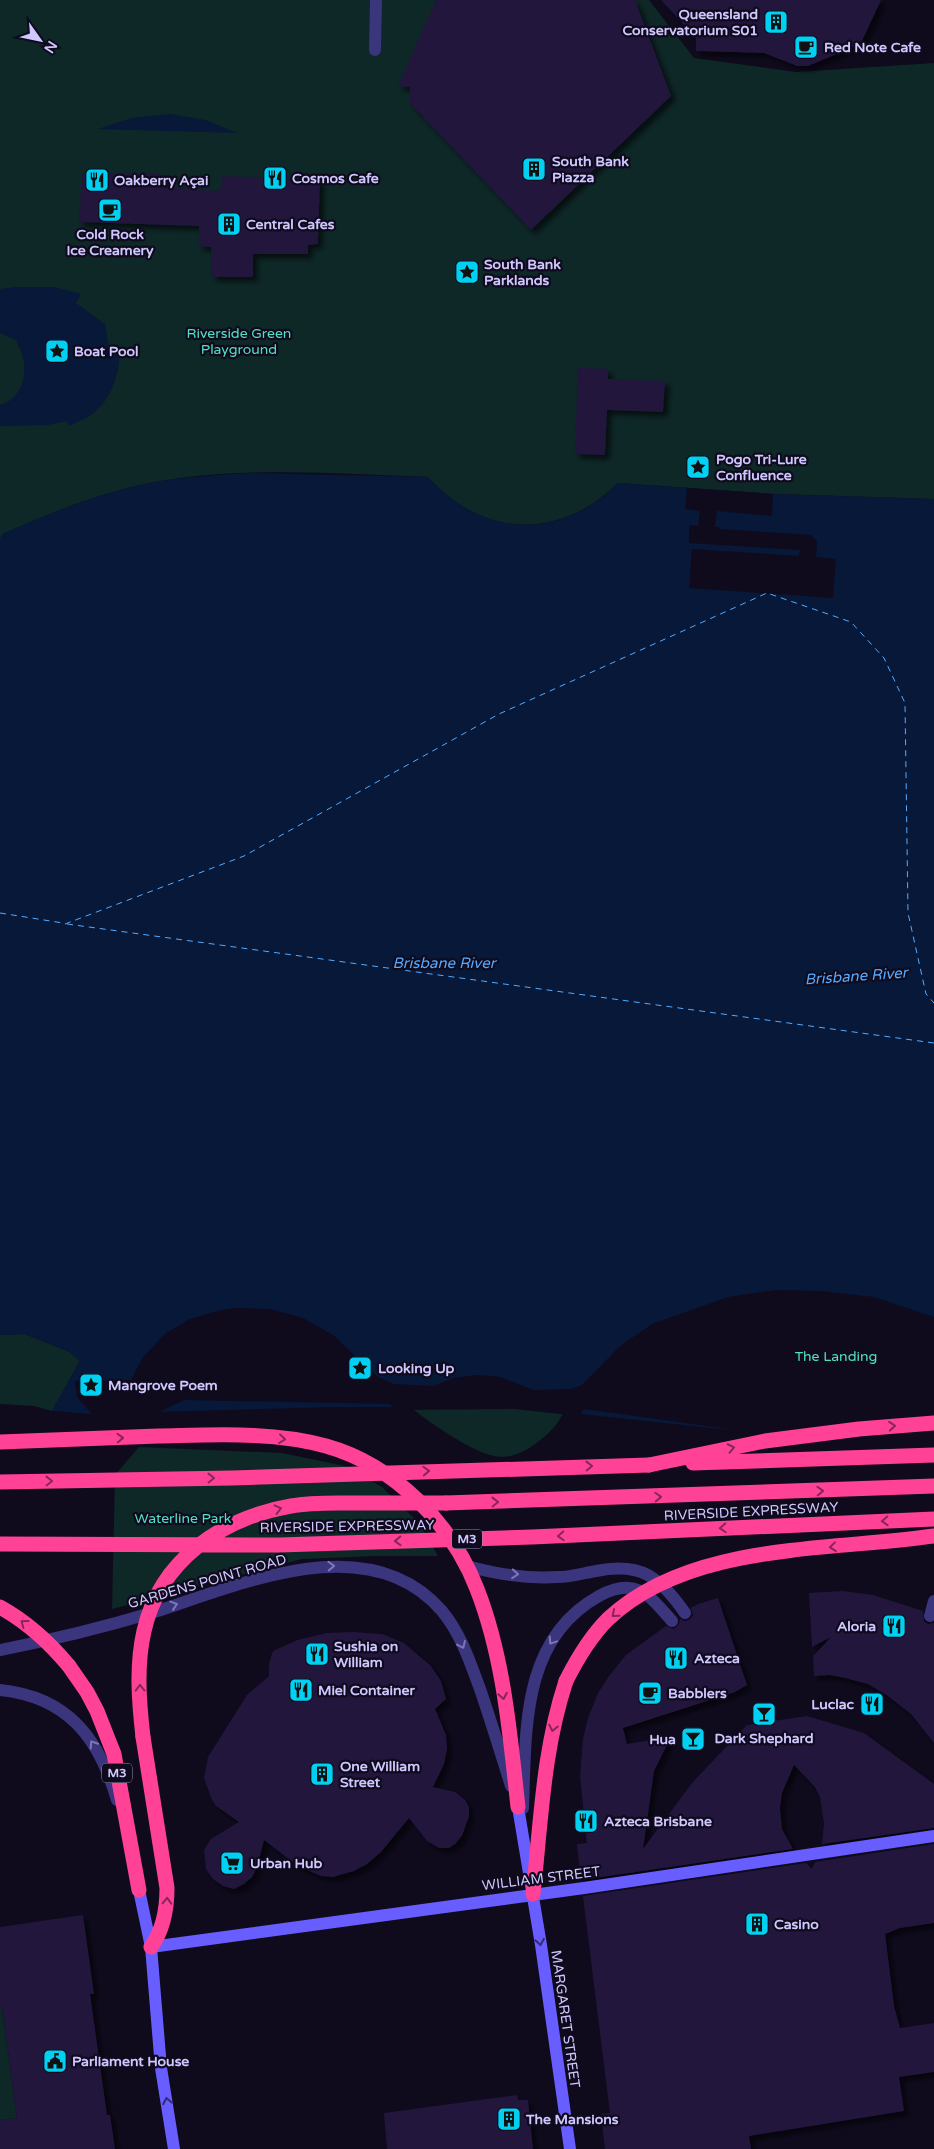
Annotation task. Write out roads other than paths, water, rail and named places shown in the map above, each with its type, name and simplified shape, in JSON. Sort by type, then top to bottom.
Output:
[{"type":"highway","points":[[649,1465],[765,1441],[934,1423]]},
{"type":"highway","name":"M3","points":[[0,1442],[199,1435],[265,1437],[325,1446],[354,1456],[371,1466],[404,1490],[435,1519],[456,1545],[467,1566],[485,1611],[497,1660],[508,1721],[518,1808]]},
{"type":"highway","points":[[0,1482],[232,1478],[934,1455]]},
{"type":"highway","name":"M3","points":[[151,1946],[159,1934],[164,1919],[167,1888],[143,1737],[140,1706],[140,1654],[148,1618],[158,1593],[171,1572],[191,1550],[221,1529],[278,1508],[307,1504],[519,1502],[934,1486]]},
{"type":"highway","name":"RIVERSIDE EXPRESSWAY","points":[[0,1544],[299,1544],[542,1537],[934,1519]]},
{"type":"highway","points":[[532,1894],[546,1764],[558,1704],[566,1681],[585,1646],[609,1619],[647,1591],[680,1576],[723,1564],[771,1555],[934,1536]]},
{"type":"highway","name":"M3","points":[[0,1607],[29,1626],[56,1651],[87,1692],[110,1741],[139,1890]]},
{"type":"street","points":[[375,50],[376,0]]},
{"type":"street","name":"GARDENS POINT ROAD","points":[[0,1650],[123,1621],[233,1586],[292,1570],[345,1566],[374,1571],[394,1578],[416,1590],[437,1606],[453,1627],[475,1677],[518,1808]]},
{"type":"street","points":[[467,1566],[490,1571],[549,1577],[629,1568],[646,1573],[659,1581],[685,1613]]},
{"type":"street","points":[[522,1830],[526,1733],[529,1708],[540,1665],[552,1640],[572,1617],[584,1607],[603,1594],[622,1588],[633,1588],[646,1593],[672,1621]]},
{"type":"street","points":[[930,1616],[934,1601]]},
{"type":"street","points":[[0,1690],[28,1695],[51,1704],[75,1721],[92,1742],[104,1763],[114,1790],[139,1890]]},
{"type":"street","name":"M3","points":[[518,1808],[532,1894]]},
{"type":"street","name":"WILLIAM STREET","points":[[151,1946],[584,1888],[934,1836]]},
{"type":"street","name":"M3","points":[[139,1890],[151,1946]]},
{"type":"street","name":"MARGARET STREET","points":[[532,1894],[570,2149]]},
{"type":"street","points":[[151,1946],[161,2068],[174,2149]]},
{"type":"water","points":[[170,114],[205,120],[237,133],[98,129],[132,118]]},
{"type":"water","points":[[54,287],[81,294],[76,303],[105,324],[109,348],[120,350],[114,384],[106,399],[94,413],[69,426],[67,421],[48,425],[0,426],[0,405],[16,395],[24,377],[24,360],[16,340],[0,333],[0,289]]},
{"type":"water","name":"Brisbane River","points":[[251,473],[428,477],[450,497],[473,512],[497,521],[522,525],[547,523],[572,515],[595,502],[618,483],[773,494],[934,499],[934,1458],[855,1437],[711,1428],[515,1407],[333,1407],[90,1414],[52,1411],[80,1361],[70,1352],[25,1334],[0,1335],[0,540],[2,534],[37,519],[126,488],[170,480]]},
{"type":"place","name":"Queensland Conservatorium S01","points":[[776,22]]},
{"type":"place","name":"Red Note Cafe","points":[[806,47]]},
{"type":"place","name":"South Bank Piazza","points":[[534,169]]},
{"type":"place","name":"Cosmos Cafe","points":[[275,178]]},
{"type":"place","name":"Oakberry Açai","points":[[97,180]]},
{"type":"place","name":"Cold Rock Ice Creamery","points":[[110,210]]},
{"type":"place","name":"Central Cafes","points":[[229,224]]},
{"type":"place","name":"South Bank Parklands","points":[[467,272]]},
{"type":"place","name":"Boat Pool","points":[[57,351]]},
{"type":"place","name":"Pogo Tri-Lure Confluence","points":[[698,467]]},
{"type":"place","name":"Looking Up","points":[[360,1368]]},
{"type":"place","name":"Mangrove Poem","points":[[91,1385]]},
{"type":"place","name":"Aloria","points":[[894,1626]]},
{"type":"place","name":"Sushia on William","points":[[317,1654]]},
{"type":"place","name":"Azteca","points":[[676,1658]]},
{"type":"place","name":"Miel Container","points":[[301,1690]]},
{"type":"place","name":"Babblers","points":[[650,1693]]},
{"type":"place","name":"Luclac","points":[[872,1704]]},
{"type":"place","name":"Dark Shephard","points":[[764,1714]]},
{"type":"place","name":"Hua","points":[[693,1739]]},
{"type":"place","name":"One William Street","points":[[322,1774]]},
{"type":"place","name":"Azteca Brisbane","points":[[586,1821]]},
{"type":"place","name":"Urban Hub","points":[[232,1863]]},
{"type":"place","name":"Casino","points":[[757,1924]]},
{"type":"place","name":"Parliament House","points":[[55,2061]]},
{"type":"place","name":"The Mansions","points":[[509,2119]]},
{"type":"park label","name":"Riverside Green Playground","points":[[239,342]]},
{"type":"park label","name":"The Landing","points":[[836,1356]]},
{"type":"park label","name":"Waterline Park","points":[[183,1518]]}]
